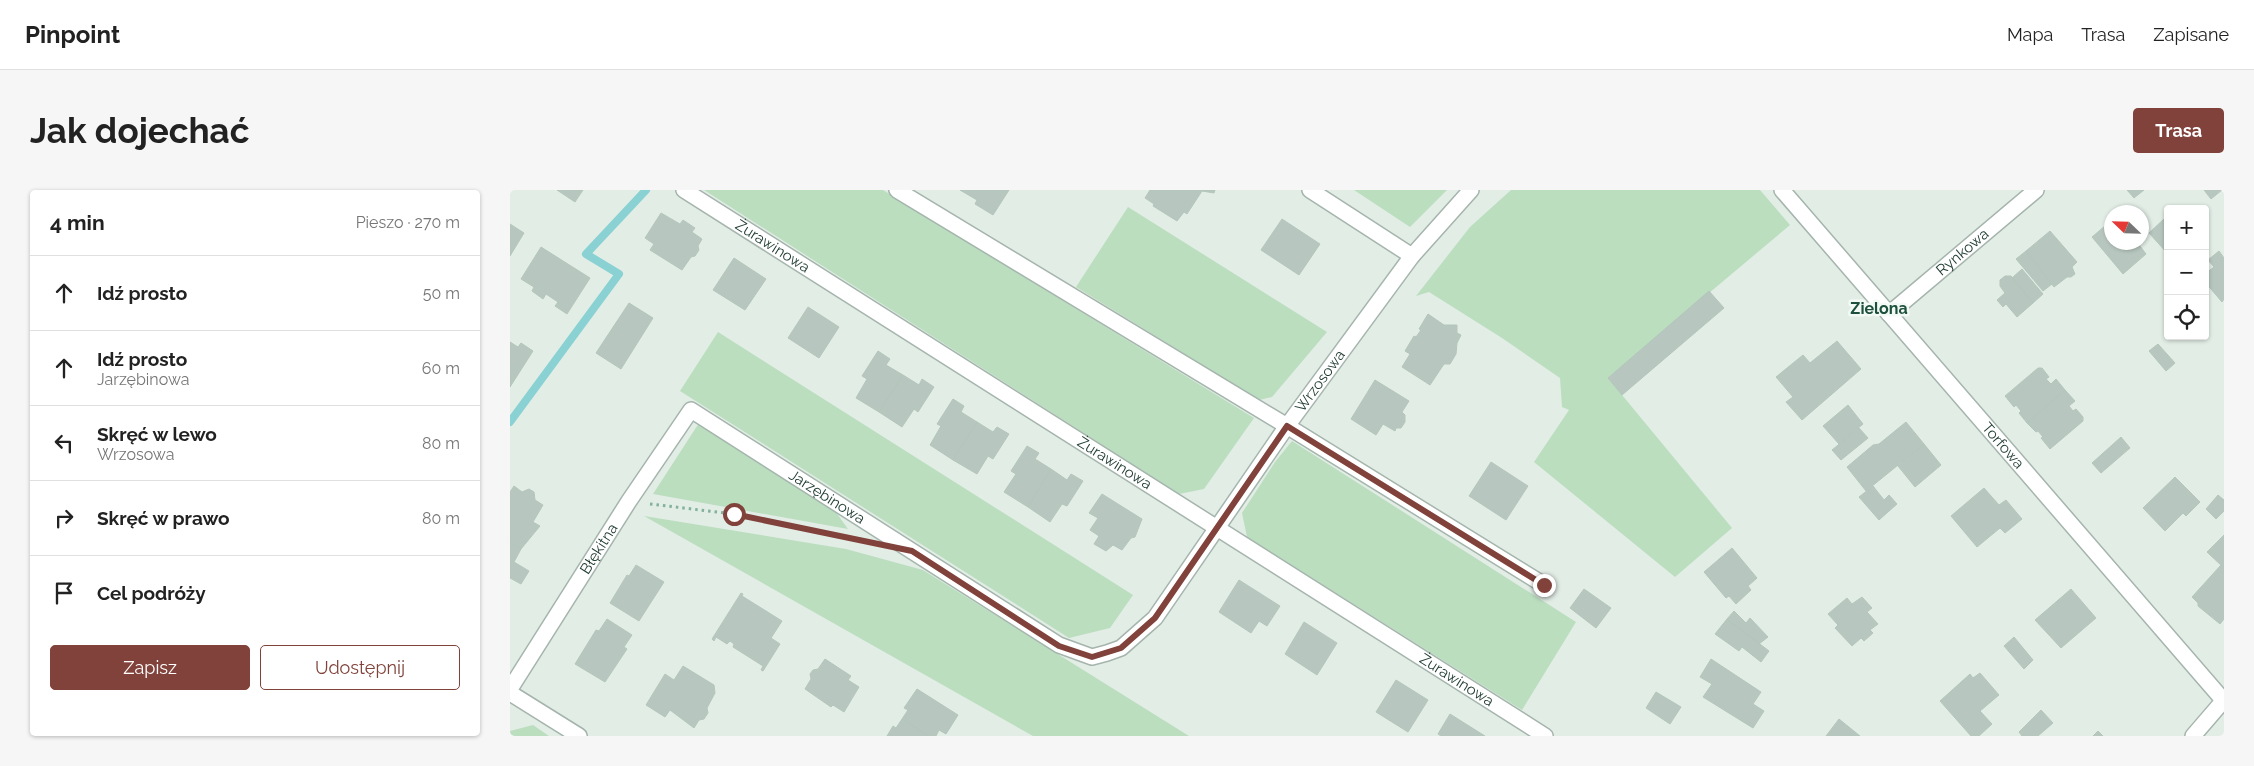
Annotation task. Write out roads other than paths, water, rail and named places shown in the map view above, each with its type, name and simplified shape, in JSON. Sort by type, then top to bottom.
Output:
[{"type":"street","name":"Żurawinowa","points":[[684,190],[1545,736]]},
{"type":"street","points":[[896,190],[1287,426],[1544,585]]},
{"type":"street","points":[[1310,190],[1412,256]]},
{"type":"street","name":"Wrzosowa","points":[[1092,657],[1121,648],[1155,618],[1287,426],[1412,256],[1470,190]]},
{"type":"street","name":"Torfowa","points":[[1782,190],[2224,700]]},
{"type":"street","name":"Rynkowa","points":[[1889,314],[2036,190]]},
{"type":"street","name":"Błękitna","points":[[510,689],[629,501],[690,410]]},
{"type":"street","name":"Jarzębinowa","points":[[690,410],[1059,646],[1092,657]]},
{"type":"street","points":[[510,693],[579,736]]},
{"type":"street","points":[[2193,736],[2224,700]]},
{"type":"waterway","points":[[510,422],[619,274],[586,254],[646,190]]},
{"type":"district","name":"Zielona","points":[[1879,308]]}]
